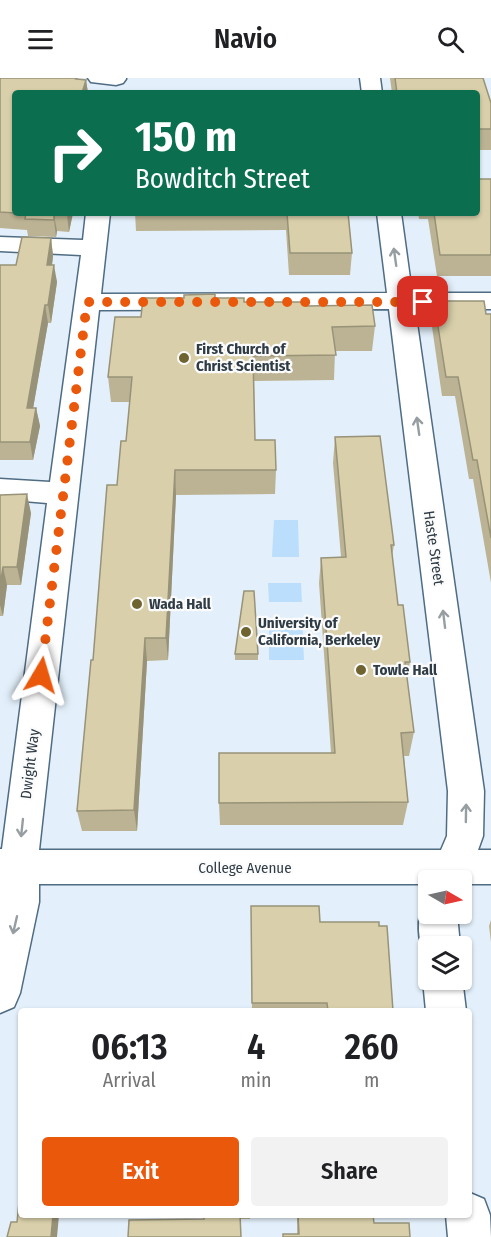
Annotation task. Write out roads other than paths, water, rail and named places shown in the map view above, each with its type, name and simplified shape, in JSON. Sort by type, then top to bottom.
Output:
[{"type":"street","points":[[98,78],[116,78]]},
{"type":"street","name":"Dwight Way","points":[[0,993],[20,902],[10,866],[21,836],[98,216]]},
{"type":"street","name":"Haste Street","points":[[389,216],[466,791],[465,836],[452,870]]},
{"type":"street","points":[[0,244],[93,249]]},
{"type":"street","points":[[87,302],[491,301]]},
{"type":"street","points":[[0,489],[63,493]]},
{"type":"street","name":"College Avenue","points":[[10,866],[418,874]]},
{"type":"street","name":"College Avenue","points":[[472,871],[491,867]]},
{"type":"street","points":[[444,990],[446,1008]]},
{"type":"street","points":[[468,1218],[471,1237]]},
{"type":"place","name":"First Church of Christ Scientist","points":[[184,358]]},
{"type":"place","name":"Wada Hall","points":[[137,604]]},
{"type":"place","name":"University of California, Berkeley","points":[[246,632]]},
{"type":"place","name":"Towle Hall","points":[[361,670]]}]
